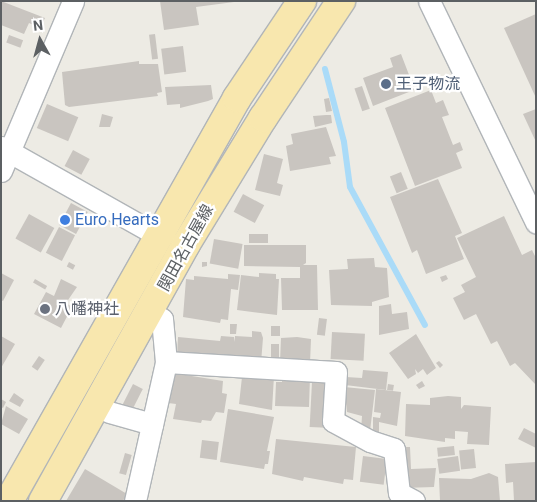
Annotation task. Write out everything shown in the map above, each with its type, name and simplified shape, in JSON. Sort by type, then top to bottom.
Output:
[{"type":"main road","name":"関田名古屋線","points":[[9,501],[157,234],[237,98],[302,1]]},
{"type":"main road","name":"関田名古屋線","points":[[42,501],[92,408],[150,312],[186,244],[262,118],[341,1]]},
{"type":"street","points":[[73,1],[5,157],[157,234]]},
{"type":"street","points":[[429,1],[536,222]]},
{"type":"street","points":[[135,501],[166,362],[162,319],[150,312]]},
{"type":"street","points":[[166,362],[336,372],[333,421],[370,441],[394,448],[399,493],[414,501]]},
{"type":"street","points":[[109,412],[152,424]]},
{"type":"building","points":[[1,1],[45,18],[40,28],[29,23],[24,34],[1,25]]},
{"type":"building","points":[[160,1],[234,2],[196,7],[199,25],[164,30]]},
{"type":"building","points":[[536,14],[536,98],[504,28]]},
{"type":"building","points":[[155,34],[158,59],[152,60],[149,35]]},
{"type":"building","points":[[9,35],[23,40],[20,48],[6,43]]},
{"type":"building","points":[[183,46],[186,72],[164,74],[161,49]]},
{"type":"building","points":[[401,54],[411,80],[413,79],[414,90],[373,106],[363,78],[393,67],[390,58]]},
{"type":"building","points":[[139,61],[139,64],[158,64],[162,92],[157,93],[158,96],[69,107],[65,105],[62,72]]},
{"type":"building","points":[[211,85],[213,99],[180,108],[180,104],[167,105],[165,87]]},
{"type":"building","points":[[362,86],[370,109],[362,111],[354,89]]},
{"type":"building","points":[[431,90],[436,103],[443,100],[449,115],[442,117],[453,145],[460,142],[463,150],[456,153],[462,168],[415,186],[385,108]]},
{"type":"building","points":[[329,98],[332,111],[326,112],[324,99]]},
{"type":"building","points":[[47,104],[78,117],[68,141],[37,128]]},
{"type":"building","points":[[536,109],[536,142],[523,114]]},
{"type":"building","points":[[102,114],[113,117],[110,127],[99,127]]},
{"type":"building","points":[[331,115],[332,123],[315,127],[313,116]]},
{"type":"building","points":[[326,127],[336,156],[329,157],[331,164],[290,171],[286,146],[293,144],[291,134]]},
{"type":"building","points":[[73,150],[90,159],[81,175],[65,166]]},
{"type":"building","points":[[264,154],[283,159],[277,183],[283,185],[280,196],[255,190]]},
{"type":"building","points":[[401,172],[408,189],[397,193],[390,176]]},
{"type":"building","points":[[438,179],[462,233],[455,236],[464,259],[426,274],[417,250],[412,253],[390,197]]},
{"type":"building","points":[[243,194],[264,205],[255,223],[234,212]]},
{"type":"building","points":[[71,203],[88,212],[76,234],[59,225]]},
{"type":"building","points":[[29,214],[54,228],[41,253],[15,238]]},
{"type":"building","points":[[504,216],[522,255],[532,250],[536,258],[536,385],[515,363],[510,366],[497,341],[491,344],[476,314],[464,320],[453,298],[465,292],[461,285],[476,277],[457,238]]},
{"type":"building","points":[[59,227],[75,235],[62,261],[46,253]]},
{"type":"building","points":[[249,234],[268,234],[268,243],[249,243]]},
{"type":"building","points":[[214,239],[243,244],[238,269],[210,264]]},
{"type":"building","points":[[244,245],[306,245],[306,263],[303,265],[317,265],[318,310],[282,310],[281,278],[300,278],[300,267],[244,266]]},
{"type":"building","points":[[374,258],[375,267],[387,268],[389,297],[372,302],[372,306],[331,305],[329,270],[348,269],[347,259]]},
{"type":"building","points":[[69,262],[75,265],[73,270],[67,266]]},
{"type":"building","points":[[202,262],[207,262],[207,266],[202,267]]},
{"type":"building","points":[[1,273],[14,280],[3,301],[1,300]]},
{"type":"building","points":[[259,273],[276,274],[276,279],[279,279],[277,315],[237,310],[241,275],[259,277]]},
{"type":"building","points":[[228,274],[240,275],[238,290],[231,289],[228,320],[221,319],[220,323],[183,317],[186,279],[194,280],[194,276],[228,279]]},
{"type":"building","points":[[446,275],[448,279],[442,282],[440,277]]},
{"type":"building","points":[[35,279],[47,286],[45,289],[33,282]]},
{"type":"building","points":[[61,279],[77,287],[66,303],[72,307],[61,328],[34,314],[46,292],[54,296]]},
{"type":"building","points":[[391,304],[392,314],[407,312],[409,329],[379,335],[379,306]]},
{"type":"building","points":[[319,318],[327,319],[325,336],[317,335]]},
{"type":"building","points":[[230,324],[237,324],[236,334],[230,334]]},
{"type":"building","points":[[271,326],[280,326],[280,336],[271,336]]},
{"type":"building","points":[[252,331],[261,332],[263,338],[261,363],[177,356],[178,337],[220,341],[221,336],[234,337],[235,342],[235,336],[252,337]]},
{"type":"building","points":[[332,332],[365,334],[364,361],[331,359]]},
{"type":"building","points":[[416,334],[436,368],[427,375],[423,369],[418,373],[415,369],[416,374],[408,379],[389,353]]},
{"type":"building","points":[[1,336],[15,344],[1,368]]},
{"type":"building","points":[[297,337],[311,339],[310,363],[280,362],[281,338]]},
{"type":"building","points":[[271,344],[279,344],[279,359],[271,359]]},
{"type":"building","points":[[39,356],[45,360],[38,371],[32,367]]},
{"type":"building","points":[[439,361],[443,365],[440,368],[436,363]]},
{"type":"building","points":[[363,370],[388,372],[386,390],[345,385],[346,377],[362,378]]},
{"type":"building","points":[[173,373],[223,381],[222,393],[227,394],[224,413],[216,412],[211,421],[202,420],[201,423],[173,419],[176,404],[168,403]]},
{"type":"building","points":[[267,376],[274,376],[272,410],[239,404],[242,377],[267,379]]},
{"type":"building","points":[[282,376],[310,377],[309,407],[275,406],[276,382],[282,382]]},
{"type":"building","points":[[422,381],[425,386],[419,389],[416,385]]},
{"type":"building","points":[[312,382],[329,383],[327,428],[310,427]]},
{"type":"building","points":[[133,384],[143,389],[132,410],[122,405]]},
{"type":"building","points":[[388,384],[394,385],[393,391],[387,390]]},
{"type":"building","points":[[344,387],[375,390],[370,431],[361,431],[362,416],[347,412]]},
{"type":"building","points":[[376,389],[401,392],[397,426],[379,422],[379,433],[373,432],[373,417],[380,418],[381,413],[374,412]]},
{"type":"building","points":[[14,393],[24,400],[20,407],[9,401]]},
{"type":"building","points":[[461,397],[461,409],[464,405],[491,407],[489,445],[467,444],[468,432],[455,431],[455,439],[445,438],[445,442],[405,436],[406,404],[430,405],[430,398]]},
{"type":"building","points":[[1,399],[6,402],[3,408],[1,407]]},
{"type":"building","points":[[6,406],[28,419],[19,434],[1,424]]},
{"type":"building","points":[[228,409],[274,417],[267,451],[270,451],[268,464],[265,464],[264,469],[220,462]]},
{"type":"building","points":[[524,428],[536,434],[536,448],[518,439]]},
{"type":"building","points":[[276,439],[356,447],[353,480],[344,479],[343,484],[304,477],[303,481],[272,474]]},
{"type":"building","points":[[202,440],[219,442],[217,460],[200,458]]},
{"type":"building","points":[[454,446],[455,455],[438,457],[437,448]]},
{"type":"building","points":[[400,447],[410,447],[411,469],[436,468],[434,487],[403,488]]},
{"type":"building","points":[[474,449],[476,468],[461,469],[459,451]]},
{"type":"building","points":[[125,453],[132,455],[126,475],[119,473]]},
{"type":"building","points":[[363,456],[387,459],[384,485],[360,482]]},
{"type":"building","points":[[458,456],[460,471],[439,474],[437,459]]},
{"type":"building","points":[[536,462],[536,501],[514,501],[513,482],[506,483],[505,464]]},
{"type":"building","points":[[85,469],[127,494],[123,501],[66,501]]},
{"type":"building","points":[[489,473],[498,477],[500,501],[440,501],[439,478],[471,479]]},
{"type":"waterway","points":[[325,69],[344,142],[350,187],[425,325]]},
{"type":"place","name":"王子物流","points":[[386,84]]},
{"type":"place","name":"Euro Hearts","points":[[65,220]]},
{"type":"place","name":"八幡神社","points":[[45,309]]}]
